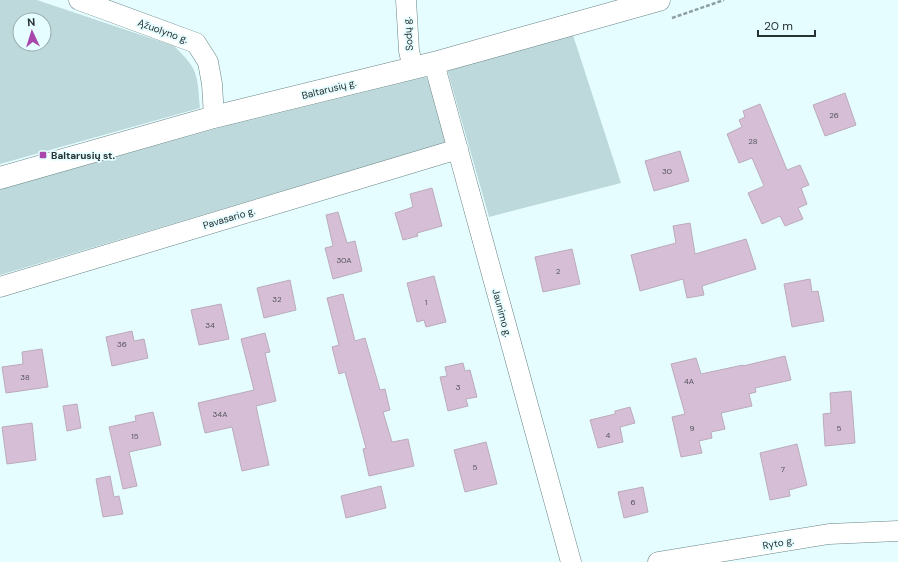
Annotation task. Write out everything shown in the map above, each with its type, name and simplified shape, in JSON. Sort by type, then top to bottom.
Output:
[{"type":"main road","name":"Baltarusių g.","points":[[0,178],[214,116],[434,63],[659,0]]},
{"type":"street","name":"Ąžuolyno g.","points":[[79,0],[196,43],[208,62],[212,84],[214,116]]},
{"type":"street","name":"Sodų g.","points":[[406,0],[409,51],[413,68]]},
{"type":"street","name":"Jaunimo g.","points":[[434,63],[571,562]]},
{"type":"street","name":"Pavasario g.","points":[[0,287],[458,150]]},
{"type":"street","name":"Ryto g.","points":[[658,562],[828,534],[898,531]]},
{"type":"shaded area","points":[[0,0],[37,0],[174,46],[188,61],[195,73],[200,108],[0,164]]},
{"type":"shaded area","points":[[572,32],[621,183],[489,217],[447,69]]},
{"type":"shaded area","points":[[426,77],[437,94],[448,142],[0,275],[0,189],[222,127]]},
{"type":"building","points":[[845,93],[856,125],[825,136],[813,105]]},
{"type":"building","points":[[760,104],[787,170],[800,165],[809,185],[801,188],[807,204],[798,208],[803,219],[785,226],[780,216],[762,224],[748,193],[764,186],[752,158],[739,163],[727,134],[742,127],[739,120],[745,117],[743,111]]},
{"type":"building","points":[[680,151],[689,181],[654,191],[645,161]]},
{"type":"building","points":[[432,188],[442,226],[417,233],[418,236],[403,240],[395,213],[413,207],[410,194]]},
{"type":"building","points":[[338,212],[347,243],[355,241],[362,271],[333,279],[325,248],[333,246],[326,215]]},
{"type":"building","points":[[690,223],[695,254],[746,239],[756,269],[702,286],[704,295],[687,298],[683,279],[640,291],[631,255],[676,243],[673,226]]},
{"type":"building","points":[[572,249],[580,284],[543,292],[535,257]]},
{"type":"building","points":[[434,276],[446,322],[426,327],[424,320],[417,322],[407,283]]},
{"type":"building","points":[[810,279],[812,292],[818,291],[824,321],[792,327],[784,284]]},
{"type":"building","points":[[290,280],[296,310],[264,318],[257,288]]},
{"type":"building","points":[[343,294],[355,341],[365,338],[380,390],[385,389],[390,410],[383,412],[392,442],[408,439],[414,466],[369,476],[363,449],[366,448],[345,372],[339,374],[332,347],[339,345],[327,298]]},
{"type":"building","points":[[221,304],[229,339],[199,345],[191,310]]},
{"type":"building","points":[[132,331],[134,341],[144,339],[148,358],[112,366],[106,337]]},
{"type":"building","points":[[265,333],[270,352],[265,353],[276,401],[256,406],[269,465],[242,471],[232,427],[205,433],[198,403],[254,390],[241,339]]},
{"type":"building","points":[[42,349],[48,387],[6,393],[2,367],[23,364],[22,352]]},
{"type":"building","points":[[785,356],[791,380],[755,388],[756,392],[749,394],[752,406],[721,413],[725,429],[711,432],[712,438],[699,441],[702,453],[681,457],[672,417],[685,414],[671,364],[696,358],[701,374]]},
{"type":"building","points":[[463,363],[465,371],[470,370],[477,397],[466,399],[468,406],[448,411],[440,377],[447,376],[445,367]]},
{"type":"building","points":[[851,391],[855,443],[825,446],[823,414],[831,413],[830,393]]},
{"type":"building","points":[[77,404],[81,428],[67,431],[63,406]]},
{"type":"building","points":[[630,407],[635,423],[620,427],[623,442],[598,448],[590,420],[615,414],[615,411]]},
{"type":"building","points":[[153,412],[161,445],[129,452],[137,486],[123,489],[109,427],[136,421],[135,416]]},
{"type":"building","points":[[32,423],[36,460],[7,464],[2,427]]},
{"type":"building","points":[[486,442],[497,484],[465,492],[454,450]]},
{"type":"building","points":[[797,444],[807,485],[789,490],[790,496],[770,500],[760,453]]},
{"type":"building","points":[[110,476],[114,497],[119,496],[123,514],[103,517],[96,479]]},
{"type":"building","points":[[381,486],[386,508],[346,518],[341,496]]},
{"type":"building","points":[[643,487],[648,512],[624,518],[618,492]]},
{"type":"place","name":"Baltarusių st.","points":[[43,155]]}]
